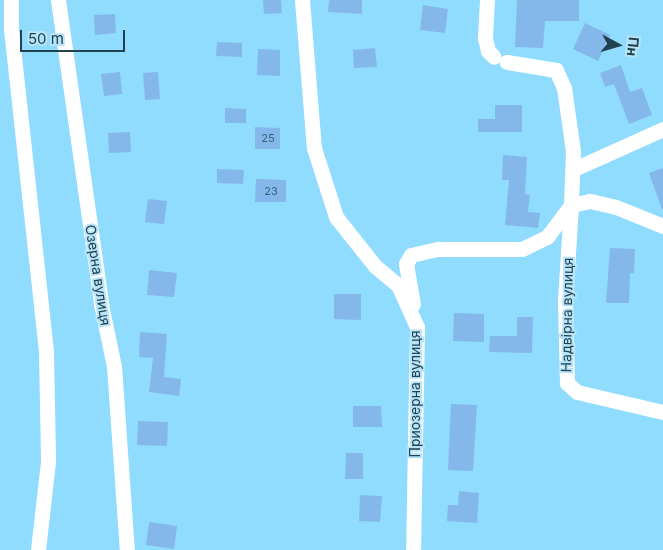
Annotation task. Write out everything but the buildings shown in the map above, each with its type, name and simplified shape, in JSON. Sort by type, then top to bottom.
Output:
[{"type":"street","points":[[11,0],[11,29],[46,353],[48,462],[38,550]]},
{"type":"street","name":"Озерна вулиця","points":[[58,0],[101,304],[114,366],[127,550]]},
{"type":"street","name":"Приозерна вулиця","points":[[302,0],[314,148],[336,217],[375,266],[398,286],[417,327],[413,550]]},
{"type":"street","name":"Надвірна вулиця","points":[[487,0],[485,38],[488,51],[501,59],[556,70],[566,100],[574,169],[565,301],[567,383],[577,392],[663,412]]},
{"type":"street","points":[[574,169],[663,129]]},
{"type":"street","points":[[417,327],[406,259],[420,252],[438,249],[522,249],[547,237],[571,205],[590,201],[616,207],[663,226]]}]
